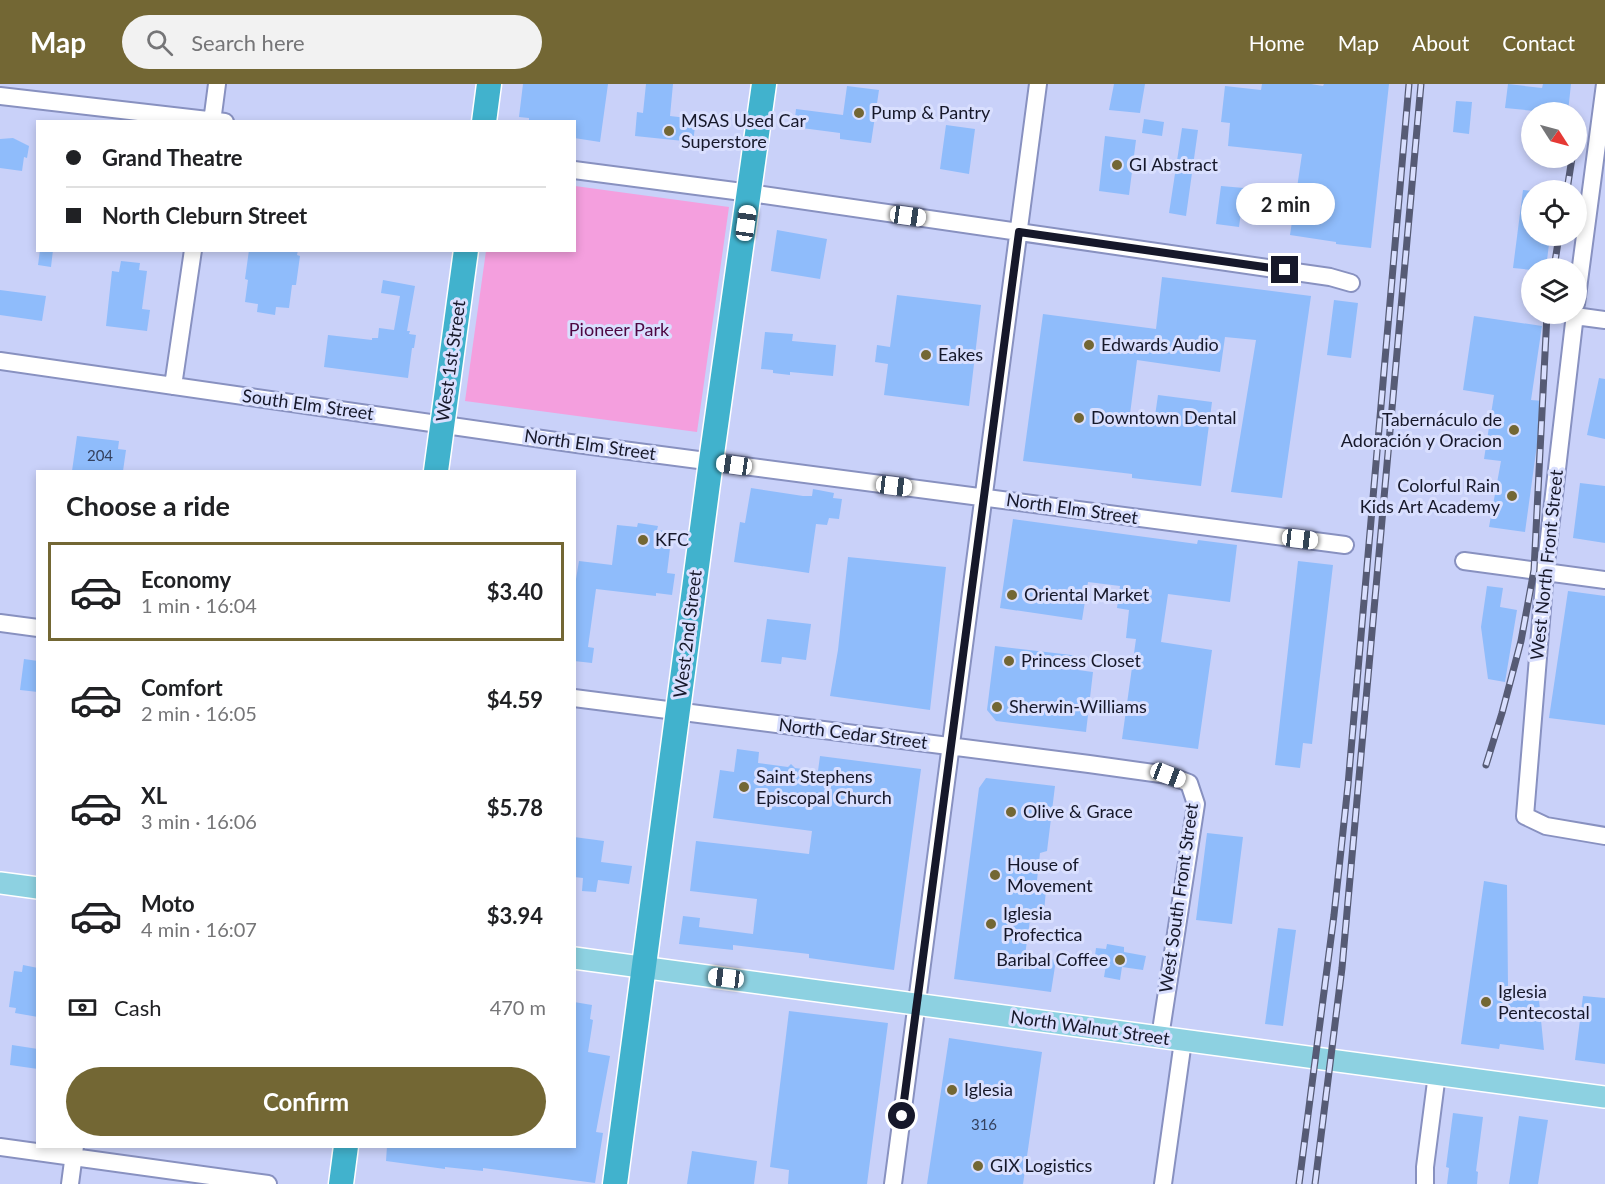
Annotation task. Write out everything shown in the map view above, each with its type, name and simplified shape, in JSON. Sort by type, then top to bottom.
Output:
[{"type":"highway","points":[[484,120],[489,84]]},
{"type":"highway","name":"West 2nd Street","points":[[615,1184],[711,461],[764,84]]},
{"type":"highway","name":"West 1st Street","points":[[436,470],[466,252]]},
{"type":"highway","points":[[341,1184],[346,1148]]},
{"type":"main road","points":[[0,883],[36,888]]},
{"type":"main road","name":"North Walnut Street","points":[[576,958],[1605,1097]]},
{"type":"street","points":[[216,120],[217,84]]},
{"type":"street","points":[[893,1184],[1038,84]]},
{"type":"street","name":"West North Front Street","points":[[1583,258],[1605,84]]},
{"type":"street","points":[[0,96],[207,120]]},
{"type":"street","points":[[576,170],[750,193],[1330,277],[1351,283]]},
{"type":"street","points":[[173,386],[193,252]]},
{"type":"street","points":[[1587,314],[1605,320]]},
{"type":"street","name":"West North Front Street","points":[[1574,324],[1545,572],[1525,816],[1546,826],[1605,836]]},
{"type":"street","name":"South Elm Street","points":[[0,361],[442,425]]},
{"type":"street","name":"North Elm Street","points":[[442,425],[1345,545]]},
{"type":"street","points":[[1464,561],[1605,580]]},
{"type":"street","points":[[0,622],[36,628]]},
{"type":"street","name":"North Cedar Street","points":[[576,698],[1168,775]]},
{"type":"street","name":"West South Front Street","points":[[1160,1037],[1196,804],[1189,783],[1168,775]]},
{"type":"street","points":[[1163,1184],[1183,1041]]},
{"type":"street","points":[[1425,1184],[1425,1167],[1437,1074]]},
{"type":"street","points":[[0,1147],[74,1152],[268,1184]]},
{"type":"street","points":[[70,1184],[74,1152]]},
{"type":"green space","name":"Pioneer Park","points":[[576,186],[729,207],[697,432],[465,401],[486,252],[576,252]]},
{"type":"building","points":[[523,84],[608,84],[600,142],[576,138],[576,120],[529,120],[529,118],[519,117]]},
{"type":"building","points":[[646,84],[673,84],[670,116],[696,119],[693,142],[635,136],[637,112],[643,113]]},
{"type":"building","points":[[1114,84],[1145,84],[1140,113],[1109,110]]},
{"type":"building","points":[[1262,84],[1323,86],[1324,84],[1389,84],[1371,248],[1290,235],[1302,154],[1228,146],[1230,123],[1221,122],[1225,86],[1261,90]]},
{"type":"building","points":[[1508,84],[1542,88],[1543,84],[1571,84],[1569,102],[1521,102],[1521,110],[1505,108]]},
{"type":"building","points":[[847,86],[879,90],[871,143],[840,139],[840,133],[794,127],[796,109],[843,115]]},
{"type":"building","points":[[1456,101],[1472,102],[1469,134],[1453,132]]},
{"type":"building","points":[[1144,119],[1164,122],[1162,136],[1142,133]]},
{"type":"building","points":[[946,125],[975,129],[969,174],[940,169]]},
{"type":"building","points":[[1182,128],[1198,130],[1186,216],[1169,213]]},
{"type":"building","name":"GI Abstract","points":[[1105,136],[1136,140],[1129,195],[1099,191]]},
{"type":"building","points":[[13,138],[29,146],[27,158],[24,157],[22,171],[0,168],[0,139]]},
{"type":"building","points":[[1221,186],[1244,188],[1239,227],[1216,224]]},
{"type":"building","points":[[1521,206],[1521,246],[1549,246],[1547,258],[1521,258],[1521,269],[1513,268]]},
{"type":"building","points":[[777,230],[827,239],[820,279],[771,271]]},
{"type":"building","points":[[40,252],[53,252],[51,267],[38,265]]},
{"type":"building","points":[[249,252],[298,252],[297,255],[300,256],[296,285],[292,285],[289,308],[276,307],[275,315],[257,312],[258,304],[245,302],[248,280],[245,279]]},
{"type":"building","points":[[121,261],[140,263],[139,270],[147,271],[142,309],[150,310],[147,331],[106,326],[112,271],[119,272]]},
{"type":"building","points":[[1162,277],[1311,296],[1282,498],[1231,492],[1256,340],[1225,337],[1220,372],[1137,360],[1130,414],[1155,416],[1158,395],[1212,402],[1201,486],[1132,478],[1132,474],[1023,461],[1043,314],[1156,329]]},
{"type":"building","points":[[383,280],[415,286],[407,331],[410,331],[409,334],[416,335],[408,378],[324,367],[328,335],[372,340],[372,338],[378,338],[379,328],[394,330],[400,296],[381,293]]},
{"type":"building","points":[[0,290],[46,296],[42,321],[0,315]]},
{"type":"building","name":"Eakes","points":[[897,295],[981,305],[969,406],[884,395],[888,364],[875,362],[877,345],[890,347]]},
{"type":"building","points":[[1334,300],[1358,303],[1351,358],[1327,355]]},
{"type":"building","points":[[1474,316],[1542,326],[1531,400],[1543,401],[1525,532],[1489,527],[1501,461],[1484,459],[1494,395],[1463,390]]},
{"type":"building","points":[[765,332],[793,334],[792,341],[836,345],[833,376],[790,372],[790,375],[761,369]]},
{"type":"building","points":[[1599,378],[1605,379],[1605,439],[1587,435]]},
{"type":"building","points":[[77,436],[119,441],[118,449],[126,450],[123,470],[72,470]]},
{"type":"building","points":[[1580,483],[1605,486],[1605,543],[1573,538]]},
{"type":"building","points":[[751,488],[803,496],[812,496],[813,489],[834,493],[833,498],[842,499],[839,519],[829,518],[827,525],[816,524],[809,573],[734,562],[740,522],[745,523]]},
{"type":"building","points":[[1013,519],[1197,544],[1198,540],[1237,545],[1230,602],[1168,594],[1161,642],[1212,650],[1198,749],[1122,739],[1136,639],[1126,638],[1129,610],[1117,608],[1120,586],[1088,582],[1082,620],[1000,608]]},
{"type":"building","points":[[638,523],[658,526],[657,530],[672,532],[667,573],[675,574],[672,595],[656,593],[656,596],[596,589],[588,647],[594,648],[592,663],[576,661],[576,579],[579,561],[612,565],[617,525],[637,527]]},
{"type":"building","points":[[848,557],[946,567],[930,710],[830,696],[838,650]]},
{"type":"building","points":[[1298,561],[1333,565],[1312,744],[1303,743],[1300,768],[1275,765]]},
{"type":"building","points":[[1487,586],[1503,588],[1500,607],[1517,610],[1505,682],[1488,679],[1481,627]]},
{"type":"building","points":[[1568,591],[1605,596],[1605,725],[1549,718]]},
{"type":"building","points":[[767,619],[811,624],[806,660],[782,657],[781,664],[761,662]]},
{"type":"building","points":[[995,646],[1080,656],[1078,670],[1093,672],[1086,732],[996,721],[987,710]]},
{"type":"building","points":[[24,659],[36,661],[36,692],[20,690]]},
{"type":"building","points":[[737,749],[759,752],[758,763],[788,767],[791,764],[795,768],[818,771],[820,756],[921,769],[894,970],[809,958],[809,954],[733,945],[733,950],[679,944],[683,916],[700,918],[699,927],[753,934],[757,899],[690,891],[696,841],[809,854],[812,831],[713,818],[720,770],[734,772]]},
{"type":"building","points":[[986,778],[1055,786],[1047,851],[1040,853],[1036,889],[1046,890],[1043,922],[1030,920],[1025,955],[1056,960],[1051,992],[954,979],[979,788]]},
{"type":"building","points":[[1207,833],[1243,837],[1232,924],[1196,920]]},
{"type":"building","points":[[576,837],[604,841],[601,862],[632,866],[629,884],[598,880],[596,892],[582,891],[583,878],[576,877]]},
{"type":"building","points":[[1484,881],[1507,885],[1508,987],[1538,990],[1544,1050],[1500,1044],[1499,1049],[1461,1044]]},
{"type":"building","points":[[1278,928],[1296,930],[1283,1026],[1265,1024]]},
{"type":"building","name":"Baribal Coffee","points":[[1107,944],[1124,947],[1124,952],[1146,956],[1143,970],[1122,967],[1120,980],[1104,977],[1106,965],[1094,963],[1096,948],[1106,949]]},
{"type":"building","points":[[23,965],[36,968],[36,1017],[15,1013],[16,1008],[9,1007],[14,971],[22,972]]},
{"type":"building","points":[[1583,996],[1605,998],[1605,1064],[1575,1060]]},
{"type":"building","points":[[576,1002],[592,1005],[590,1019],[593,1020],[588,1052],[610,1056],[596,1132],[603,1133],[595,1183],[483,1168],[483,1171],[445,1167],[445,1169],[386,1161],[387,1148],[576,1148]]},
{"type":"building","points":[[789,1011],[888,1023],[867,1184],[788,1184],[789,1170],[770,1167]]},
{"type":"building","points":[[949,1038],[1042,1052],[1023,1184],[927,1184]]},
{"type":"building","points":[[12,1045],[36,1049],[36,1069],[10,1065]]},
{"type":"building","points":[[1453,1113],[1483,1117],[1476,1171],[1478,1172],[1477,1184],[1447,1184],[1449,1168],[1446,1167]]},
{"type":"building","points":[[1519,1116],[1548,1120],[1538,1184],[1509,1184]]},
{"type":"building","points":[[692,1151],[757,1161],[754,1184],[687,1184]]},
{"type":"railway","points":[[1299,1184],[1334,915],[1348,785],[1409,84]]},
{"type":"railway","points":[[1315,1184],[1342,968],[1421,84]]},
{"type":"railway","points":[[1569,180],[1570,168]]},
{"type":"railway","points":[[1556,258],[1557,246]]},
{"type":"railway","points":[[1486,765],[1521,641],[1534,570],[1546,324]]},
{"type":"place","name":"Pump & Pantry","points":[[859,113]]},
{"type":"place","name":"MSAS Used Car Superstore","points":[[669,131]]},
{"type":"place","name":"GI Abstract","points":[[1117,165]]},
{"type":"place","name":"Edwards Audio","points":[[1089,345]]},
{"type":"place","name":"Eakes","points":[[926,355]]},
{"type":"place","name":"Downtown Dental","points":[[1079,418]]},
{"type":"place","name":"Tabernáculo de Adoración y Oracion","points":[[1514,430]]},
{"type":"place","name":"Colorful Rain Kids Art Academy","points":[[1512,496]]},
{"type":"place","name":"KFC","points":[[643,540]]},
{"type":"place","name":"Oriental Market","points":[[1012,595]]},
{"type":"place","name":"Princess Closet","points":[[1009,661]]},
{"type":"place","name":"Sherwin-Williams","points":[[997,707]]},
{"type":"place","name":"Saint Stephens Episcopal Church","points":[[744,787]]},
{"type":"place","name":"Olive & Grace","points":[[1011,812]]},
{"type":"place","name":"House of Movement","points":[[995,875]]},
{"type":"place","name":"Iglesia Profectica","points":[[991,924]]},
{"type":"place","name":"Baribal Coffee","points":[[1120,960]]},
{"type":"place","name":"Iglesia Pentecostal","points":[[1486,1002]]},
{"type":"place","name":"Iglesia","points":[[952,1090]]},
{"type":"place","name":"GIX Logistics","points":[[978,1166]]},
{"type":"route","points":[[902,1116],[1019,232],[1285,270]]}]
